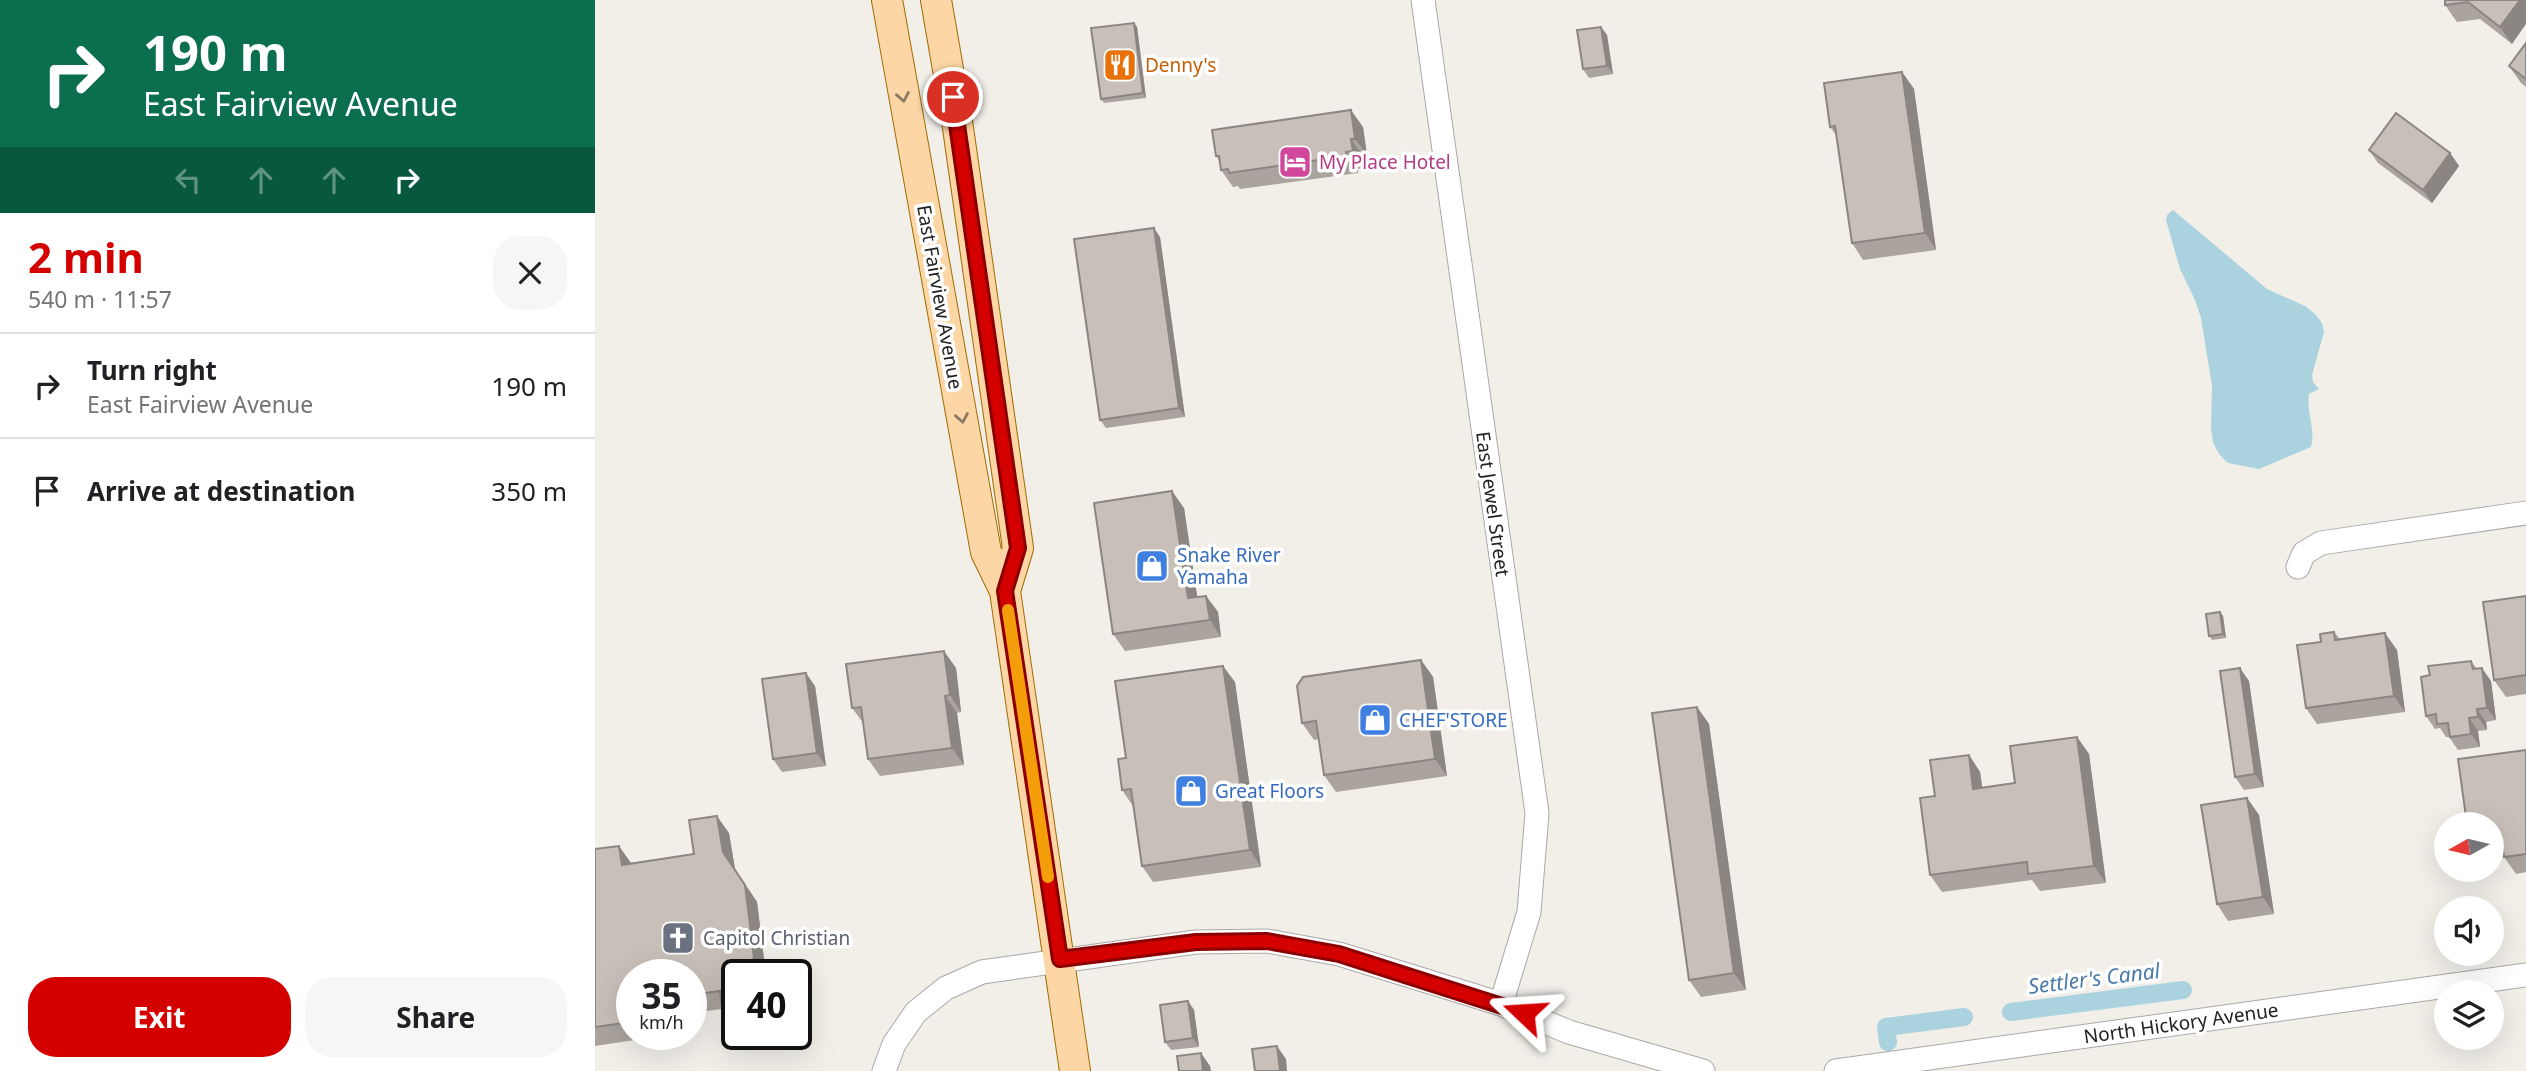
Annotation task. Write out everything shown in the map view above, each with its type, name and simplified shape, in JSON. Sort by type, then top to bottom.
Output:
[{"type":"main road","name":"East Fairview Avenue","points":[[887,0],[986,552],[1005,591],[1075,1071]]},
{"type":"main road","name":"East Fairview Avenue","points":[[936,0],[957,121],[1018,548],[1005,591]]},
{"type":"street","name":"East Jewel Street","points":[[1423,0],[1537,813],[1529,912],[1501,1004]]},
{"type":"street","points":[[2298,567],[2304,553],[2321,544],[2526,513]]},
{"type":"street","points":[[884,1071],[894,1044],[916,1012],[946,988],[982,972],[1196,942],[1267,941],[1339,954],[1501,1004],[1569,1031],[1703,1071]]},
{"type":"street","name":"North Hickory Avenue","points":[[1836,1071],[2526,975]]},
{"type":"water","points":[[2173,210],[2267,289],[2305,306],[2322,323],[2324,332],[2312,375],[2313,382],[2319,389],[2309,394],[2311,447],[2259,469],[2228,463],[2219,454],[2213,442],[2211,428],[2212,386],[2201,318],[2180,269],[2166,220]]},
{"type":"building","points":[[2445,0],[2520,0],[2500,27],[2468,2],[2445,5]]},
{"type":"building","name":"Denny's","points":[[1134,23],[1143,93],[1101,99],[1091,28]]},
{"type":"building","points":[[1601,27],[1607,66],[1583,69],[1577,30]]},
{"type":"building","points":[[2526,43],[2526,79],[2509,66]]},
{"type":"building","points":[[1902,72],[1925,233],[1852,243],[1835,126],[1830,127],[1824,83]]},
{"type":"building","points":[[1351,110],[1355,139],[1351,139],[1353,151],[1346,152],[1347,156],[1229,173],[1228,169],[1221,170],[1212,130]]},
{"type":"building","points":[[2396,113],[2450,153],[2423,190],[2369,150]]},
{"type":"building","points":[[1154,228],[1179,408],[1100,420],[1074,239]]},
{"type":"building","name":"Snake River Yamaha","points":[[1172,491],[1188,598],[1206,596],[1210,620],[1113,634],[1094,503]]},
{"type":"building","points":[[2526,596],[2526,675],[2494,680],[2483,602]]},
{"type":"building","points":[[2220,612],[2223,634],[2209,636],[2206,614]]},
{"type":"building","points":[[2334,632],[2335,640],[2385,633],[2394,696],[2306,708],[2297,645],[2321,642],[2320,634]]},
{"type":"building","points":[[944,651],[950,695],[945,696],[952,748],[868,759],[861,707],[852,708],[846,664]]},
{"type":"building","name":"CHEF'STORE","points":[[1421,660],[1435,759],[1324,775],[1316,721],[1302,723],[1297,686],[1303,677]]},
{"type":"building","points":[[2471,661],[2473,669],[2482,668],[2487,708],[2477,709],[2478,717],[2469,718],[2471,734],[2450,737],[2448,723],[2437,724],[2436,714],[2426,716],[2421,677],[2430,675],[2428,666]]},
{"type":"building","name":"Great Floors","points":[[1223,666],[1250,850],[1142,866],[1131,789],[1122,790],[1118,759],[1126,758],[1115,681]]},
{"type":"building","points":[[2240,668],[2255,774],[2235,777],[2220,671]]},
{"type":"building","points":[[806,673],[817,753],[773,759],[762,679]]},
{"type":"building","points":[[1697,707],[1734,973],[1689,980],[1652,713]]},
{"type":"building","points":[[2077,737],[2094,866],[2028,874],[2027,862],[1930,875],[1920,798],[1935,796],[1930,760],[1969,755],[1973,789],[2015,783],[2010,746]]},
{"type":"building","points":[[2526,750],[2526,854],[2504,857],[2504,812],[2465,812],[2458,759]]},
{"type":"building","points":[[2247,798],[2263,897],[2217,904],[2201,805]]},
{"type":"building","name":"Capitol Christian","points":[[717,816],[723,852],[745,885],[754,958],[721,959],[721,999],[720,991],[707,993],[707,959],[616,959],[616,1024],[595,1027],[595,849],[619,846],[622,865],[694,854],[689,820]]},
{"type":"building","points":[[1188,1001],[1193,1038],[1165,1042],[1160,1005]]},
{"type":"building","points":[[1277,1046],[1280,1071],[1255,1071],[1252,1049]]},
{"type":"building","points":[[1201,1053],[1203,1071],[1179,1071],[1177,1056]]},
{"type":"waterway","name":"Settler's Canal","points":[[2011,1012],[2183,990]]},
{"type":"waterway","name":"Settler's Canal","points":[[1888,1042],[1886,1027],[1964,1017]]},
{"type":"slow traffic","points":[[1008,610],[1048,877]]},
{"type":"place","name":"Denny's","points":[[1120,65]]},
{"type":"place","name":"My Place Hotel","points":[[1295,162]]},
{"type":"place","name":"Snake River Yamaha","points":[[1152,566]]},
{"type":"place","name":"CHEF'STORE","points":[[1375,720]]},
{"type":"place","name":"Great Floors","points":[[1191,791]]},
{"type":"place","name":"Capitol Christian","points":[[678,938]]},
{"type":"route","points":[[953,97],[1018,548],[1005,591],[1060,959],[1196,942],[1267,941],[1339,954],[1524,1013]]}]
